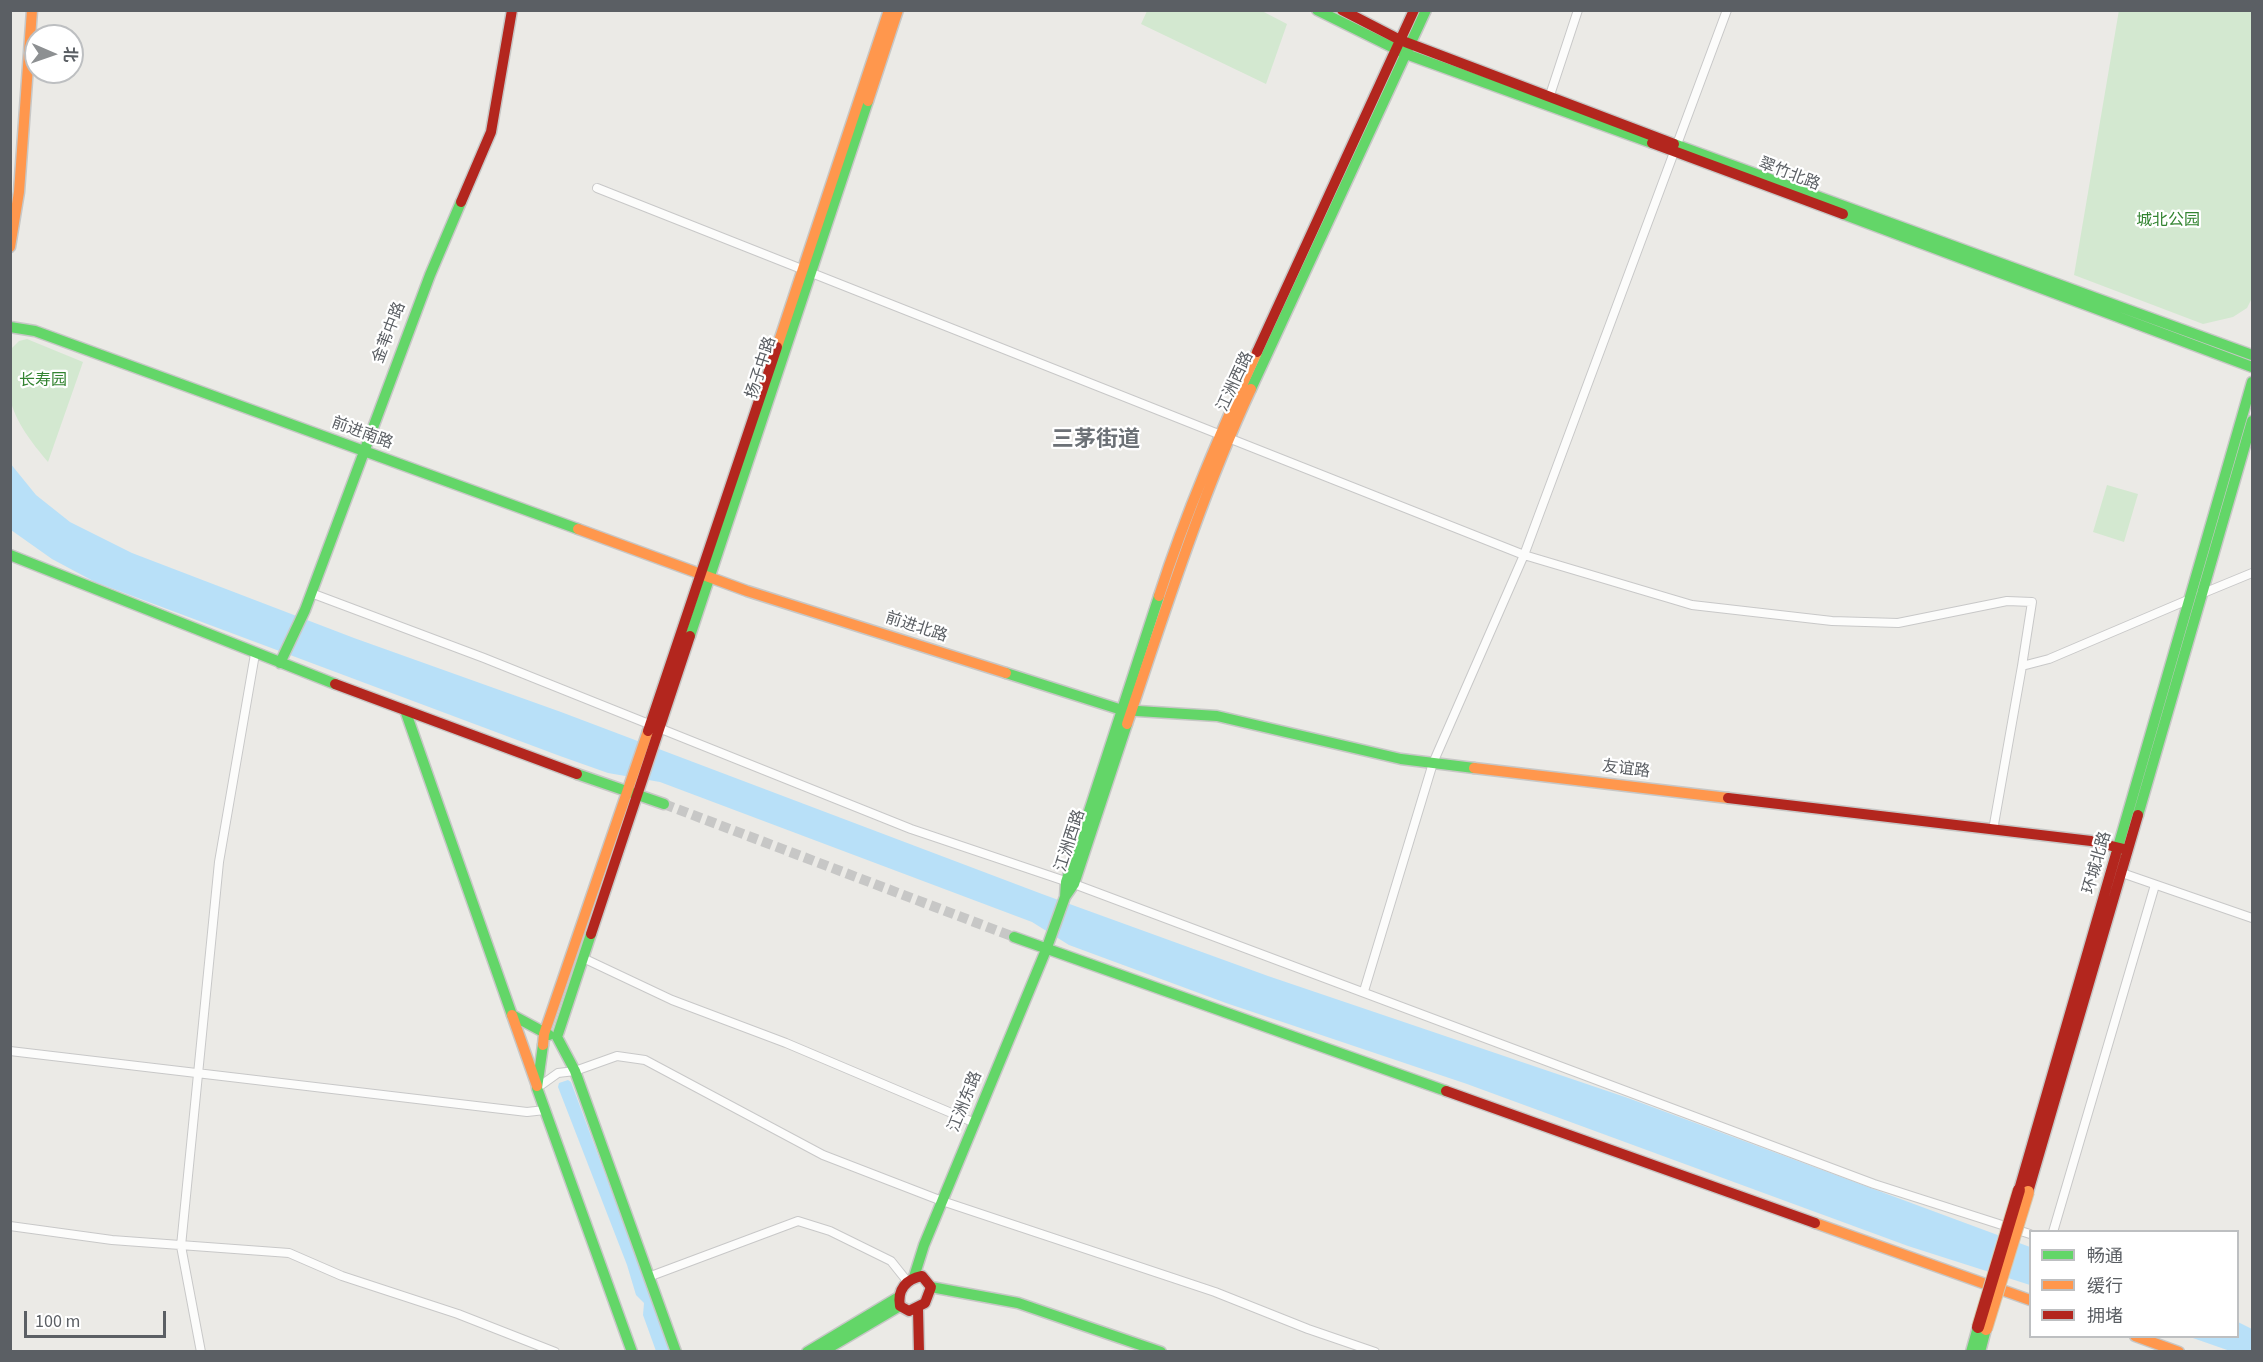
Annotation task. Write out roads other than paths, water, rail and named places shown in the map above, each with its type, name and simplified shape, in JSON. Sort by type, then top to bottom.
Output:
[{"type":"main road","points":[[10,247],[19,192],[32,10]]},
{"type":"main road","name":"金苇中路","points":[[282,660],[305,610],[362,452],[430,275],[491,132],[512,10]]},
{"type":"main road","name":"扬子中路","points":[[633,789],[706,577],[807,270],[889,10]]},
{"type":"main road","name":"扬子中路","points":[[807,270],[898,10]]},
{"type":"main road","name":"翠竹北路","points":[[1317,10],[1403,47],[2253,355]]},
{"type":"main road","name":"翠竹北路","points":[[1342,10],[1403,47],[1549,98],[2253,367]]},
{"type":"main road","name":"江洲西路","points":[[1403,47],[1414,10]]},
{"type":"main road","name":"江洲西路","points":[[1048,945],[1126,711],[1180,532],[1403,47],[1426,10]]},
{"type":"main road","name":"前进南路","points":[[10,327],[35,331],[706,577]]},
{"type":"main road","name":"环城北路","points":[[1971,1352],[1982,1328],[2124,849],[2197,596],[2253,382]]},
{"type":"main road","name":"环城北路","points":[[2197,596],[2253,421]]},
{"type":"main road","points":[[10,555],[255,654],[282,660],[405,710],[633,789],[664,804]]},
{"type":"main road","name":"前进北路","points":[[706,577],[1126,711]]},
{"type":"main road","points":[[405,710],[632,1352]]},
{"type":"main road","name":"友谊路","points":[[1126,711],[1217,717],[1401,759],[2091,841],[2124,849]]},
{"type":"main road","points":[[551,1035],[582,958],[633,789]]},
{"type":"main road","points":[[537,1088],[551,1035],[633,789]]},
{"type":"main road","name":"环城北路","points":[[2023,1191],[2122,873],[2124,849]]},
{"type":"main road","points":[[1014,937],[1048,945],[2029,1299]]},
{"type":"main road","name":"江洲东路","points":[[911,1279],[1048,945]]},
{"type":"main road","points":[[512,1015],[551,1035],[575,1071],[651,1276],[676,1352]]},
{"type":"main road","points":[[822,1352],[898,1302],[911,1279],[921,1276],[931,1287],[964,1290],[1097,1328],[1161,1352]]},
{"type":"main road","points":[[898,1302],[909,1311],[918,1309],[929,1296],[931,1287]]},
{"type":"main road","points":[[807,1352],[898,1302]]},
{"type":"main road","points":[[918,1309],[919,1352]]},
{"type":"main road","name":"环城北路","points":[[1980,1352],[1982,1328]]},
{"type":"main road","points":[[2140,1338],[2179,1352]]},
{"type":"street","points":[[1549,98],[1578,10]]},
{"type":"street","points":[[1364,991],[1433,763],[1524,555],[1727,10]]},
{"type":"street","points":[[597,188],[1524,555],[1692,605],[1832,621],[1898,623],[2007,601],[2032,602],[1993,830]]},
{"type":"street","points":[[2022,666],[2049,658],[2253,573]]},
{"type":"street","points":[[311,593],[652,730],[911,829],[1070,883],[1364,991],[1874,1184],[2029,1233]]},
{"type":"street","points":[[201,1352],[181,1246],[219,862],[255,654]]},
{"type":"street","points":[[2122,873],[2253,918]]},
{"type":"street","points":[[2055,1230],[2155,885]]},
{"type":"street","points":[[582,958],[672,1000],[786,1043],[975,1123]]},
{"type":"street","points":[[10,1050],[527,1112],[545,1110]]},
{"type":"street","points":[[537,1088],[558,1073],[575,1071],[617,1056],[645,1060],[823,1155],[942,1201],[1215,1292],[1308,1329],[1375,1352]]},
{"type":"street","points":[[651,1276],[798,1221],[830,1231],[891,1261],[911,1279]]},
{"type":"street","points":[[10,1226],[181,1246],[289,1253],[342,1276],[458,1314],[555,1352]]},
{"type":"water","points":[[10,463],[36,495],[70,522],[132,553],[1042,894],[1268,976],[1628,1098],[2029,1247],[2029,1285],[1908,1246],[1467,1084],[1226,1003],[1069,945],[1032,922],[660,782],[608,773],[560,756],[95,582],[52,559],[11,530]]},
{"type":"water","points":[[568,1080],[571,1082],[671,1351],[656,1351],[643,1315],[644,1303],[636,1295],[627,1265],[558,1087],[559,1083]]},
{"type":"water","points":[[2239,1322],[2252,1329],[2252,1351],[2230,1351],[2193,1338],[2239,1338]]},
{"type":"tunnel","points":[[664,804],[1014,937]]},
{"type":"district","name":"三茅街道","points":[[1096,441]]},
{"type":"park label","name":"城北公园","points":[[2168,221]]},
{"type":"park label","name":"长寿园","points":[[43,381]]}]
